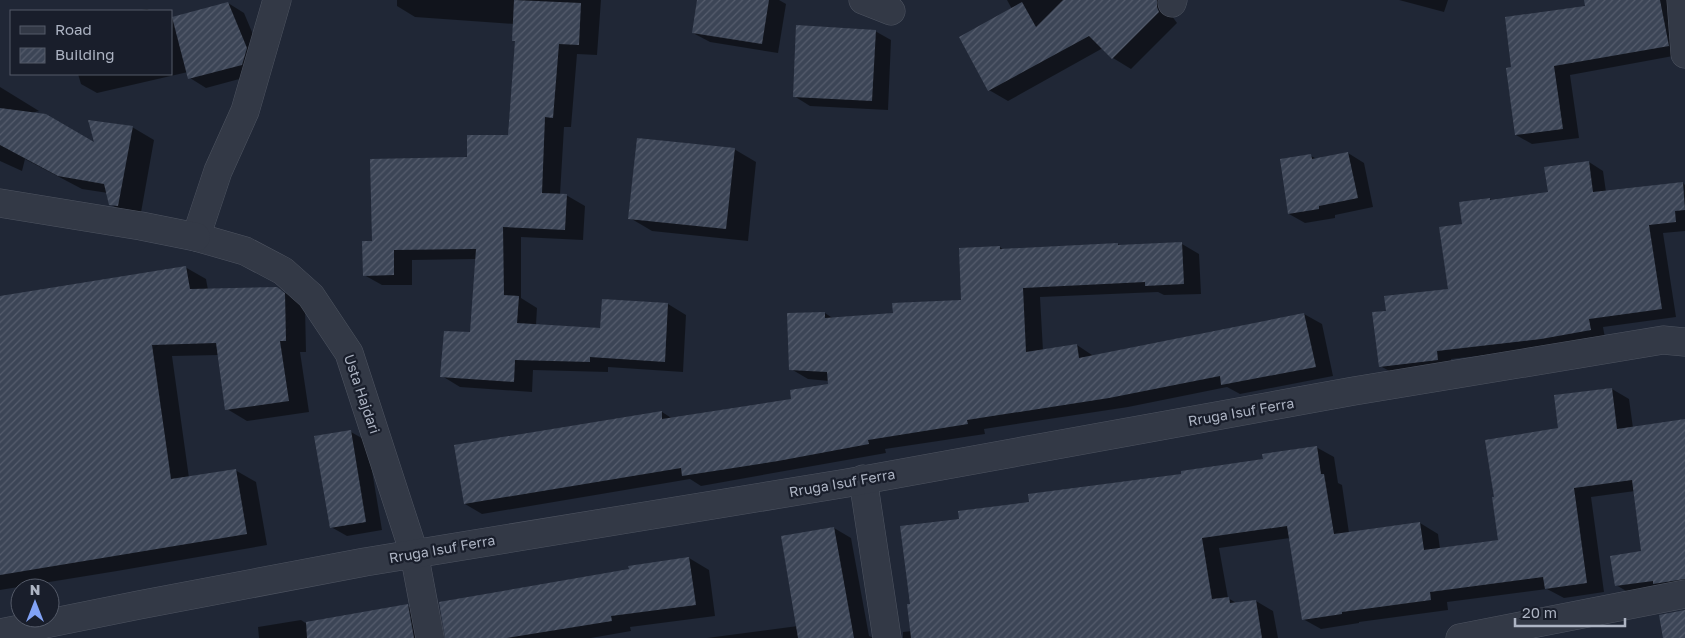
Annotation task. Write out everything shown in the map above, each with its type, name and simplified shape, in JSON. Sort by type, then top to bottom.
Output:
[{"type":"street","points":[[196,237],[218,171],[245,111],[277,0]]},
{"type":"street","points":[[863,0],[891,11]]},
{"type":"street","points":[[1681,0],[1685,54]]},
{"type":"street","name":"Usta Hajdari","points":[[0,203],[141,226],[196,237],[245,251],[284,271],[311,296],[349,353],[414,553],[430,638]]},
{"type":"street","name":"Rruga Isuf Ferra","points":[[0,633],[414,553],[863,479],[1354,391],[1663,340],[1685,342]]},
{"type":"street","points":[[863,479],[887,638]]},
{"type":"street","points":[[1460,638],[1685,594]]},
{"type":"building","points":[[514,0],[581,3],[579,45],[559,44],[553,118],[545,117],[542,193],[567,194],[565,230],[503,227],[504,295],[519,296],[517,323],[600,328],[602,299],[668,303],[665,362],[590,357],[590,362],[515,360],[514,382],[440,377],[444,331],[470,332],[476,249],[394,250],[394,275],[363,276],[362,241],[372,241],[370,159],[467,157],[467,135],[508,135],[515,41],[512,41]]},
{"type":"building","points":[[697,0],[769,0],[762,44],[692,33]]},
{"type":"building","points":[[1063,0],[1157,0],[1159,12],[1112,59],[1089,36],[988,91],[959,37],[1022,2],[1036,27]]},
{"type":"building","points":[[1584,0],[1660,0],[1669,46],[1554,66],[1563,129],[1515,135],[1506,68],[1511,67],[1505,17],[1585,6]]},
{"type":"building","points":[[228,2],[247,48],[242,65],[188,79],[172,17]]},
{"type":"building","points":[[796,25],[876,30],[872,101],[793,97]]},
{"type":"building","points":[[0,108],[46,114],[94,142],[88,120],[133,126],[118,206],[109,205],[104,184],[58,176],[0,145]]},
{"type":"building","points":[[637,138],[735,148],[726,229],[628,219]]},
{"type":"building","points":[[1348,152],[1358,198],[1319,206],[1319,209],[1288,214],[1280,159],[1311,154],[1312,159]]},
{"type":"building","points":[[1589,161],[1593,192],[1683,182],[1685,210],[1675,211],[1676,222],[1649,225],[1662,309],[1589,319],[1591,330],[1541,339],[1437,351],[1438,360],[1379,367],[1372,312],[1386,311],[1384,296],[1448,289],[1439,227],[1462,224],[1459,202],[1548,192],[1544,167]]},
{"type":"building","points":[[1182,242],[1184,284],[1145,286],[1145,282],[1023,288],[1026,352],[1077,344],[1079,358],[1304,313],[1316,367],[1221,385],[1220,376],[1109,398],[967,420],[968,424],[868,440],[869,444],[778,461],[682,476],[681,468],[464,504],[454,445],[662,411],[662,419],[791,399],[790,390],[828,384],[827,372],[789,370],[787,313],[825,312],[825,318],[893,313],[892,303],[961,300],[959,248],[1000,246],[1000,249]]},
{"type":"building","points":[[186,266],[190,289],[277,287],[285,293],[286,341],[280,341],[289,401],[225,410],[216,343],[152,345],[171,479],[236,469],[247,534],[0,575],[0,296]]},
{"type":"building","points":[[1612,388],[1617,429],[1685,419],[1685,579],[1653,584],[1653,581],[1615,586],[1610,556],[1641,551],[1632,480],[1574,488],[1587,583],[1545,589],[1543,577],[1430,592],[1431,600],[1342,612],[1342,614],[1302,620],[1287,526],[1202,538],[1212,599],[1229,597],[1230,603],[1256,600],[1262,638],[911,638],[907,604],[910,604],[900,526],[959,519],[958,511],[1029,502],[1028,494],[1181,474],[1181,471],[1263,459],[1262,454],[1317,446],[1321,474],[1324,474],[1334,534],[1420,522],[1424,550],[1498,540],[1492,497],[1494,497],[1485,440],[1558,428],[1554,395]]},
{"type":"building","points":[[351,430],[366,522],[330,528],[314,436]]},
{"type":"building","points":[[834,527],[854,638],[798,638],[781,536]]},
{"type":"building","points":[[689,557],[696,605],[611,616],[612,621],[507,638],[445,638],[439,602],[629,569],[628,566]]},
{"type":"building","points":[[408,604],[414,638],[307,638],[306,622]]},
{"type":"building","points":[[1685,610],[1685,638],[1663,638],[1659,615]]}]
